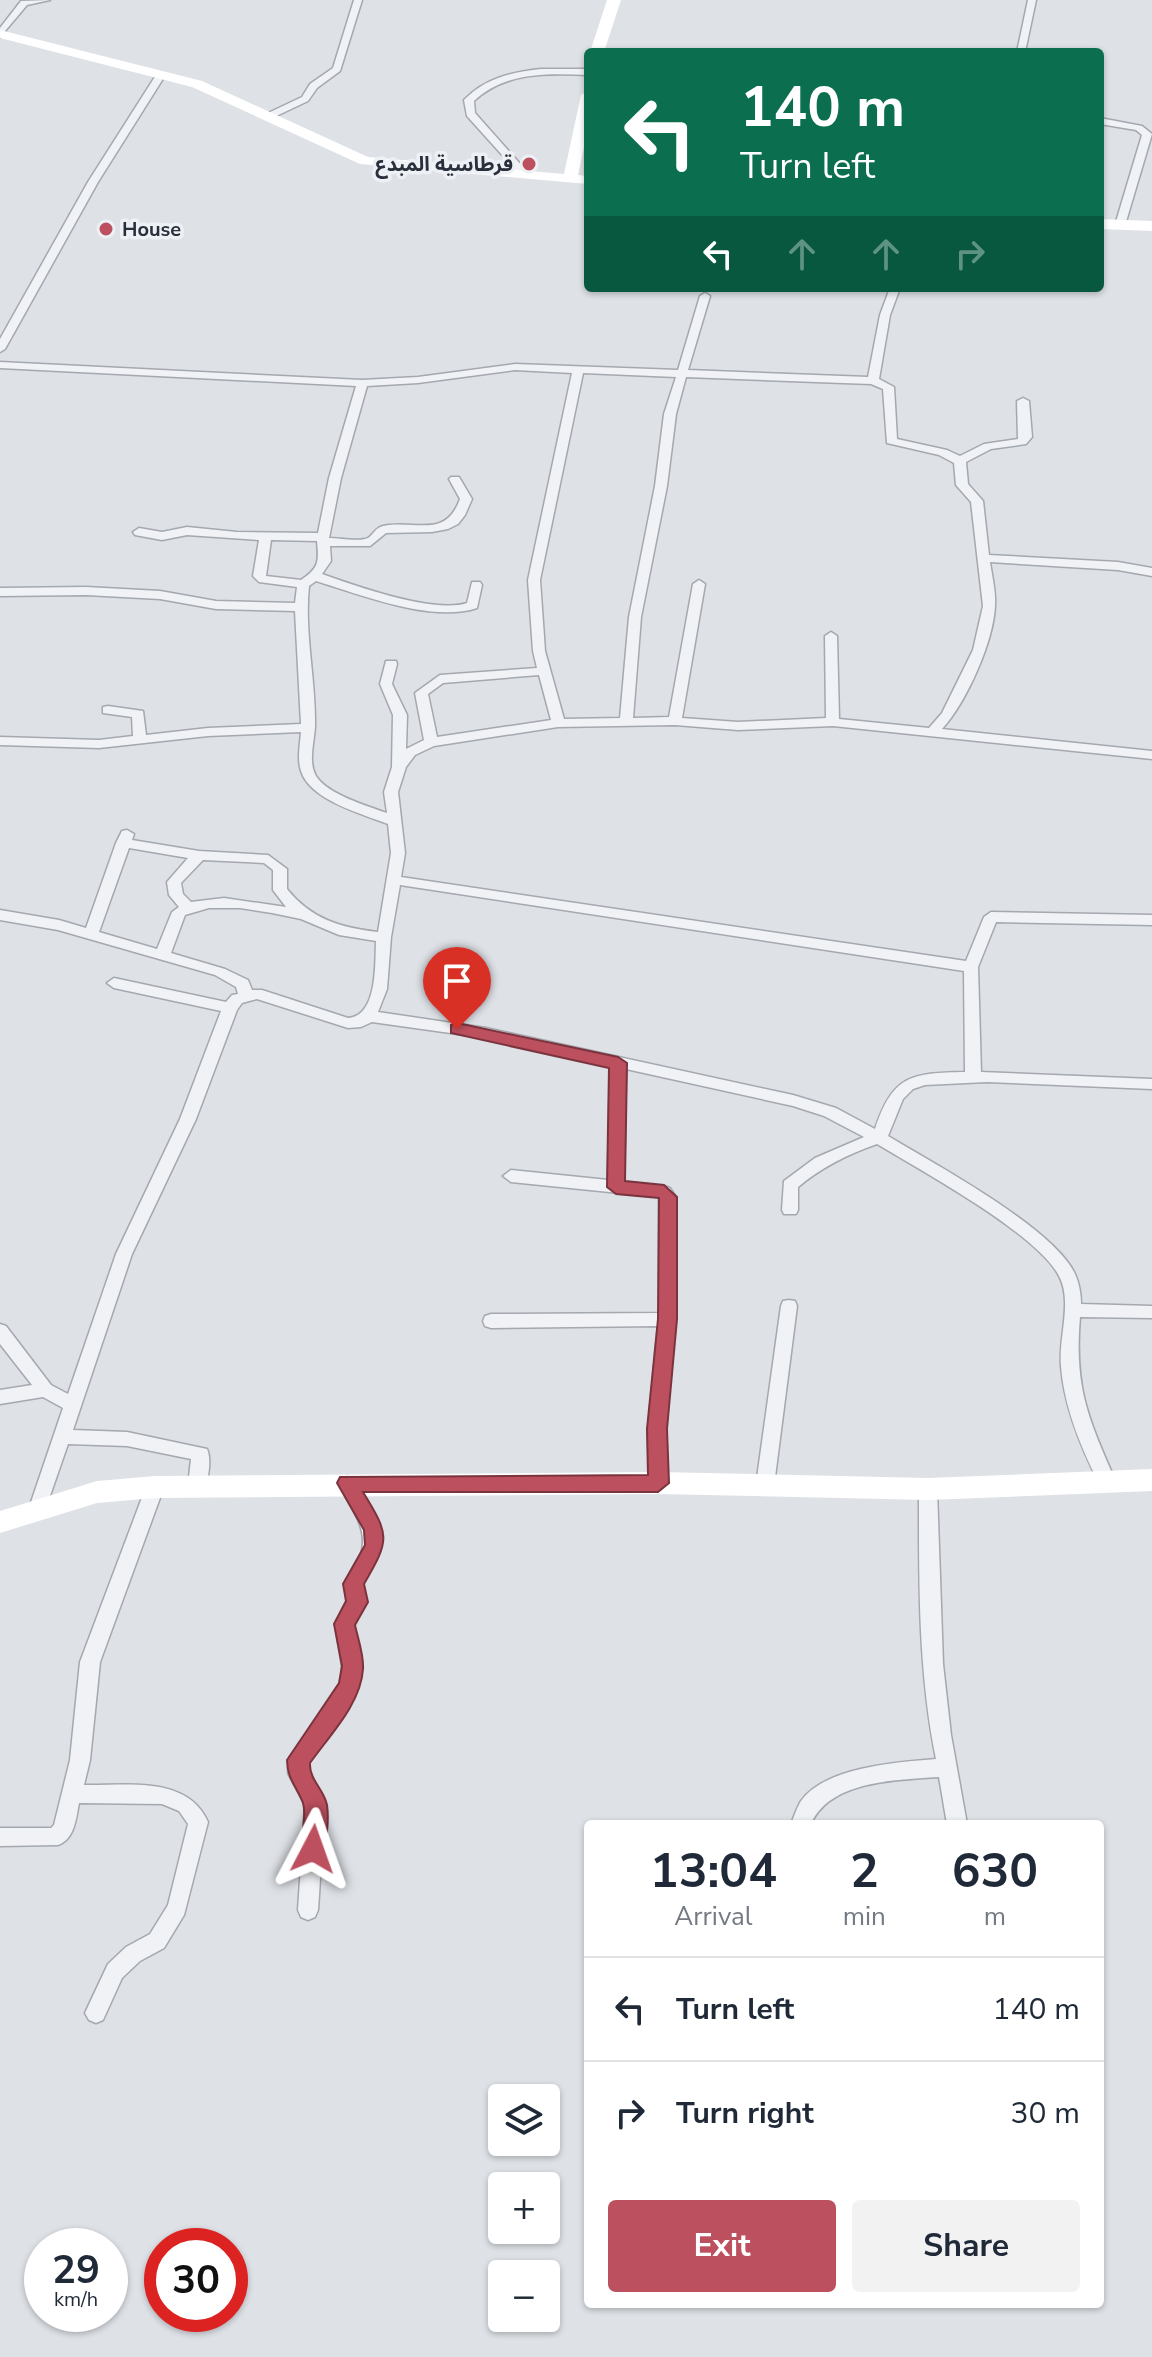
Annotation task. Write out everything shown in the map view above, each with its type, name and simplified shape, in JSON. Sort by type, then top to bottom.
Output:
[{"type":"street","points":[[46,0],[26,2],[14,9],[0,34],[197,84],[374,163],[584,180]]},
{"type":"street","points":[[269,116],[305,99],[313,86],[337,69],[358,0]]},
{"type":"street","points":[[598,48],[614,0]]},
{"type":"street","points":[[1022,48],[1032,0]]},
{"type":"street","points":[[517,173],[517,166],[507,152],[470,114],[469,100],[490,83],[513,76],[584,72]]},
{"type":"street","points":[[0,349],[93,182],[161,74]]},
{"type":"street","points":[[570,178],[584,113]]},
{"type":"street","points":[[1104,122],[1139,128],[1147,134],[1120,225]]},
{"type":"street","points":[[1104,224],[1152,226]]},
{"type":"street","points":[[873,381],[885,315],[894,292]]},
{"type":"street","points":[[626,721],[635,617],[661,486],[670,414],[705,296]]},
{"type":"street","points":[[0,365],[362,383],[418,380],[492,368],[873,381],[888,387],[891,441],[943,452],[960,461]]},
{"type":"street","points":[[558,723],[535,630],[534,580],[578,370]]},
{"type":"street","points":[[362,383],[335,478],[324,540],[325,561],[309,580],[299,607],[309,695],[306,766],[311,779],[325,791],[393,821]]},
{"type":"street","points":[[960,461],[988,446],[1022,442],[1026,437],[1023,401]]},
{"type":"street","points":[[933,731],[948,715],[985,630],[989,606],[977,501],[962,485],[960,461]]},
{"type":"street","points":[[139,532],[162,536],[187,531],[370,542],[382,530],[434,530],[447,525],[462,512],[466,499],[455,479]]},
{"type":"street","points":[[266,537],[259,576],[309,580],[395,600],[463,610],[473,605],[476,585]]},
{"type":"street","points":[[985,558],[1118,566],[1152,572]]},
{"type":"street","points":[[675,721],[699,584]]},
{"type":"street","points":[[0,592],[86,591],[160,595],[216,605],[299,607]]},
{"type":"street","points":[[831,636],[833,722]]},
{"type":"street","points":[[37,1511],[124,1254],[188,1119],[230,1008],[246,995],[257,994],[348,1023],[361,1022],[369,1016],[380,989],[384,937],[398,853],[391,792],[399,767],[400,715],[397,702],[386,684],[391,664]]},
{"type":"street","points":[[397,702],[421,693],[440,679],[543,671]]},
{"type":"street","points":[[421,693],[431,742]]},
{"type":"street","points":[[108,710],[138,714],[140,741]]},
{"type":"street","points":[[399,767],[410,752],[431,742],[558,723],[626,721],[738,726],[833,722],[1152,755]]},
{"type":"street","points":[[0,741],[55,744],[140,741],[208,732],[308,728]]},
{"type":"street","points":[[90,936],[125,838],[199,855],[268,859],[280,869],[280,890],[303,915],[320,926],[349,934],[384,937]]},
{"type":"street","points":[[188,907],[176,895],[174,882],[199,855]]},
{"type":"street","points":[[394,880],[971,967]]},
{"type":"street","points":[[162,956],[179,912],[188,907],[217,901],[303,915]]},
{"type":"street","points":[[0,915],[59,925],[236,978],[243,984],[246,995]]},
{"type":"street","points":[[973,1077],[971,967],[991,917],[1152,920]]},
{"type":"street","points":[[114,983],[230,1008]]},
{"type":"street","points":[[369,1016],[486,1033],[793,1101],[830,1112],[879,1138],[1051,1253],[1066,1272],[1073,1310],[1068,1365],[1079,1417],[1107,1482]]},
{"type":"street","points":[[616,1187],[618,1063]]},
{"type":"street","points":[[879,1138],[896,1094],[908,1085],[973,1077],[1152,1084]]},
{"type":"street","points":[[790,1210],[790,1185],[801,1176],[843,1149],[879,1138]]},
{"type":"street","points":[[511,1176],[664,1192],[668,1197],[667,1319],[657,1429],[658,1483]]},
{"type":"street","points":[[765,1485],[789,1306]]},
{"type":"street","points":[[1073,1310],[1152,1312]]},
{"type":"street","points":[[491,1321],[667,1319]]},
{"type":"street","points":[[0,1331],[45,1390],[74,1406]]},
{"type":"street","points":[[0,1397],[45,1390]]},
{"type":"street","points":[[63,1437],[127,1439],[201,1454],[197,1486]]},
{"type":"street","points":[[0,1522],[97,1492],[155,1487],[347,1483],[658,1483],[928,1489],[1152,1480]]},
{"type":"street","points":[[308,1910],[315,1804],[298,1773],[299,1760],[338,1707],[350,1684],[352,1666],[344,1624],[357,1602],[353,1584],[375,1546],[375,1529],[347,1483]]},
{"type":"street","points":[[0,1837],[58,1836],[72,1794],[90,1662],[155,1487]]},
{"type":"street","points":[[928,1489],[927,1601],[939,1721],[956,1820]]},
{"type":"street","points":[[802,1820],[806,1806],[826,1792],[867,1778],[947,1767]]},
{"type":"street","points":[[72,1794],[163,1795],[186,1805],[198,1822],[177,1908],[157,1941],[133,1954],[115,1971],[105,1987],[96,2013]]},
{"type":"place","name":"قرطاسية المبدع","points":[[529,164]]},
{"type":"place","name":"House","points":[[106,229]]},
{"type":"route","points":[[313,1849],[315,1804],[298,1773],[299,1760],[338,1707],[350,1684],[352,1666],[344,1624],[357,1602],[353,1584],[375,1546],[375,1529],[361,1511],[347,1483],[658,1483],[657,1429],[667,1319],[668,1197],[664,1192],[616,1187],[618,1063],[457,1029]]}]
